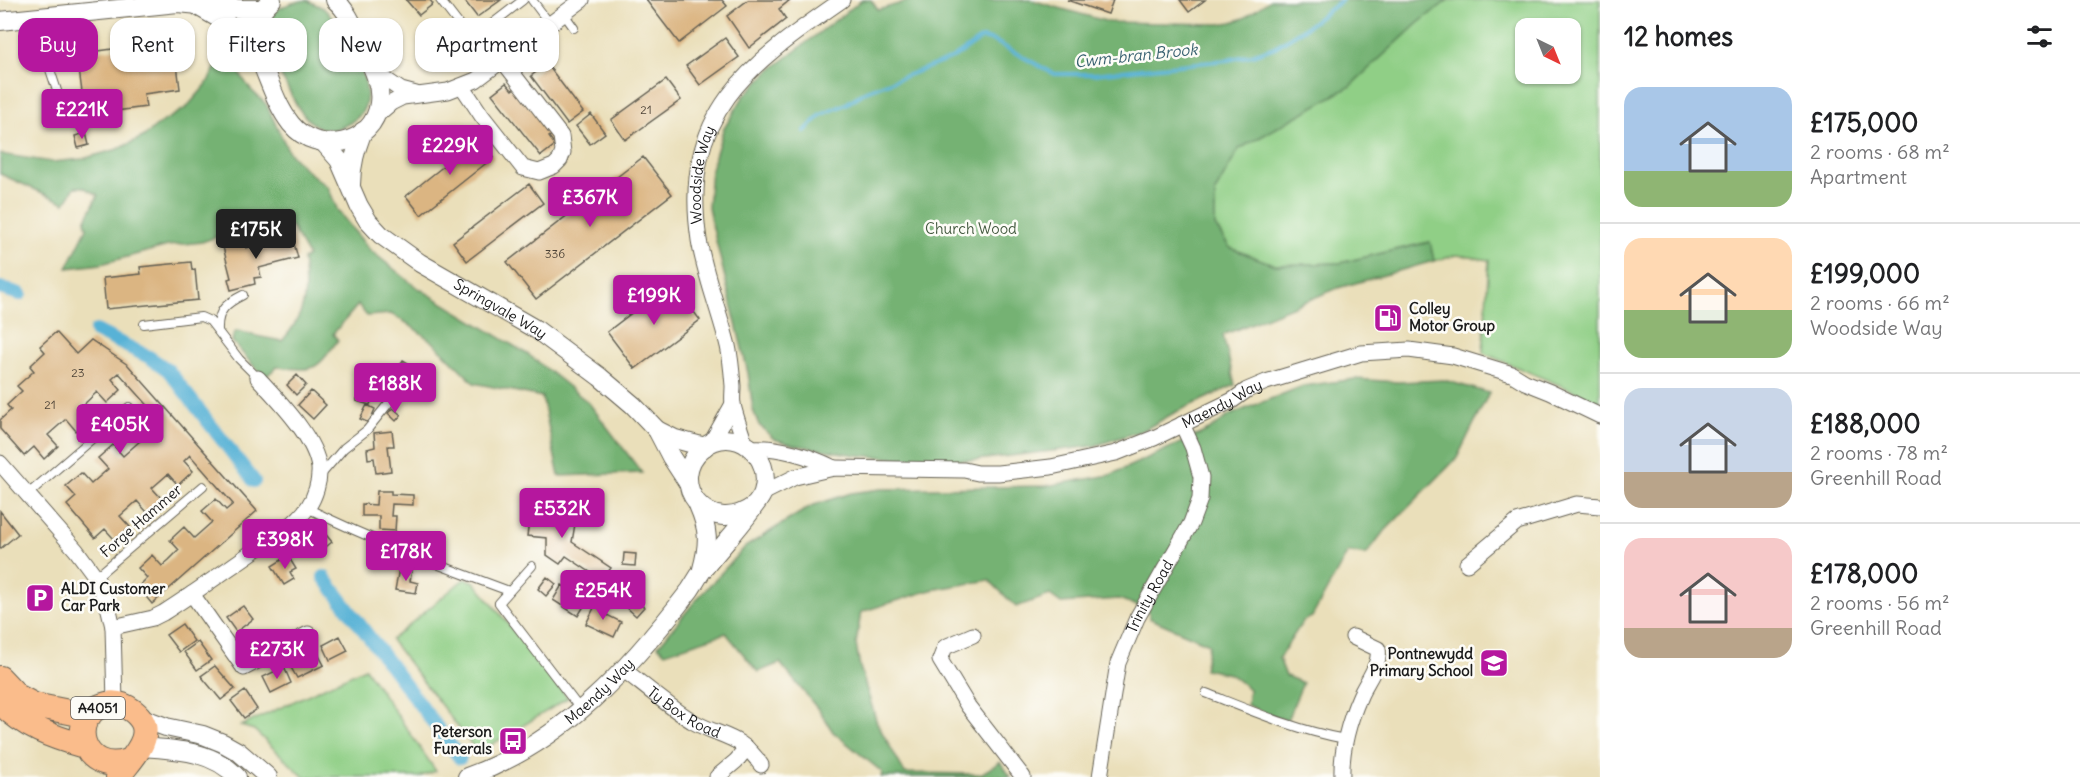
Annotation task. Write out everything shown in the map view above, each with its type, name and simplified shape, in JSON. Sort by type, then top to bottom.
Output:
[{"type":"main road","name":"A4051","points":[[0,678],[17,696],[34,705],[89,716]]},
{"type":"main road","name":"A4051","points":[[0,702],[33,728],[56,738],[90,760],[109,765],[129,762],[144,737],[139,717],[130,709],[115,703],[99,707],[89,716],[82,736],[90,760]]},
{"type":"street","points":[[558,18],[582,0]]},
{"type":"street","name":"Woodside Way","points":[[748,446],[733,404],[728,346],[707,277],[696,210],[695,186],[703,145],[713,119],[740,80],[774,49],[842,0]]},
{"type":"street","points":[[338,1],[349,18]]},
{"type":"street","points":[[33,18],[161,4],[267,4],[259,18]]},
{"type":"street","points":[[195,5],[218,18]]},
{"type":"street","points":[[0,21],[18,19]]},
{"type":"street","points":[[266,72],[275,96],[291,124],[303,135],[324,143],[339,144],[353,140],[377,115],[391,103],[403,97],[447,91],[476,80],[487,72]]},
{"type":"street","points":[[374,72],[379,90],[377,115]]},
{"type":"street","points":[[375,72],[401,90],[416,94]]},
{"type":"street","points":[[462,86],[482,116],[523,168],[547,170],[560,160],[561,136],[512,72]]},
{"type":"street","points":[[351,186],[355,152],[363,131]]},
{"type":"street","name":"Springvale Way","points":[[324,143],[339,160],[359,206],[381,235],[420,263],[545,336],[616,391],[657,430],[670,457],[688,483]]},
{"type":"street","name":"Maendy Way","points":[[688,483],[692,495],[708,513],[720,517],[733,517],[745,513],[759,499],[795,477],[834,468],[960,470],[978,473],[1051,467],[1116,453],[1154,438],[1266,382],[1361,353],[1409,350],[1453,356],[1518,377],[1600,416]]},
{"type":"street","points":[[113,627],[153,618],[192,594],[276,535],[307,508],[319,477],[318,463],[309,444],[281,403],[258,378]]},
{"type":"street","points":[[688,483],[691,463],[708,445],[733,404]]},
{"type":"street","name":"Trinity Road","points":[[1100,777],[1119,663],[1137,618],[1191,523],[1200,499],[1202,477],[1193,448],[1182,424]]},
{"type":"street","name":"Springvale Way","points":[[657,430],[675,439],[708,445]]},
{"type":"street","name":"Maendy Way","points":[[708,445],[722,440],[734,440],[748,446],[767,447],[820,461],[834,468]]},
{"type":"street","points":[[748,446],[758,454],[765,472],[766,481],[759,499]]},
{"type":"street","points":[[0,463],[87,563],[96,578],[113,627],[115,703]]},
{"type":"street","name":"Maendy Way","points":[[467,777],[516,755],[553,733],[581,711],[624,670],[740,527],[759,499]]},
{"type":"street","points":[[1467,564],[1517,522],[1577,504],[1600,506]]},
{"type":"street","name":"Maendy Way","points":[[699,505],[706,523],[707,550],[702,571]]},
{"type":"street","points":[[192,594],[244,668],[308,634]]},
{"type":"street","points":[[973,635],[945,647],[940,660],[968,706],[1023,777]]},
{"type":"street","points":[[1342,777],[1345,739],[1359,697],[1379,657],[1378,649],[1353,637]]},
{"type":"street","name":"Ty Box Road","points":[[624,670],[690,720],[734,738],[747,748],[761,765]]},
{"type":"street","points":[[139,717],[166,727],[223,742],[239,752],[268,777]]},
{"type":"street","points":[[717,777],[747,748]]},
{"type":"street","points":[[129,762],[196,753],[218,761],[237,777]]},
{"type":"lane","points":[[440,0],[471,40],[523,0]]},
{"type":"lane","points":[[532,0],[546,18]]},
{"type":"lane","points":[[564,14],[574,28]]},
{"type":"lane","points":[[51,72],[66,118]]},
{"type":"lane","points":[[218,330],[218,317],[222,309],[243,294]]},
{"type":"lane","points":[[144,324],[201,317],[210,321],[239,359],[258,378]]},
{"type":"lane","points":[[319,477],[344,448],[367,430],[400,386]]},
{"type":"lane","points":[[27,494],[129,406]]},
{"type":"lane","name":"Forge Hammer","points":[[96,578],[203,486]]},
{"type":"lane","points":[[307,508],[396,549],[509,591]]},
{"type":"lane","points":[[532,566],[499,603],[581,711]]},
{"type":"lane","points":[[1206,693],[1276,721],[1311,732],[1345,739]]},
{"type":"green space","points":[[307,0],[323,8],[332,18],[319,18],[319,72],[362,72],[363,75],[367,96],[365,106],[352,122],[337,129],[328,130],[319,127],[306,118],[279,72],[307,72],[307,18],[270,18],[285,5]]},
{"type":"green space","name":"Church Wood","points":[[862,0],[871,0],[878,10],[912,0],[1031,0],[1109,22],[1219,24],[1244,18],[1270,0],[1448,0],[1418,23],[1349,87],[1239,149],[1215,192],[1215,226],[1230,248],[1275,265],[1340,263],[1430,242],[1434,261],[1338,288],[1223,335],[1235,385],[1174,413],[1144,430],[1094,446],[977,460],[914,460],[856,455],[794,445],[774,439],[759,425],[753,410],[748,373],[708,208],[711,169],[723,130],[743,97],[769,71]]},
{"type":"green space","points":[[1448,0],[1600,0],[1600,402],[1483,353],[1489,260],[1457,255],[1434,261],[1429,242],[1340,263],[1275,265],[1230,248],[1215,226],[1215,192],[1239,149],[1349,87],[1418,23]]},
{"type":"green space","points":[[213,72],[239,72],[250,89],[266,104],[289,152],[306,170],[328,187],[338,211],[369,249],[415,286],[529,355],[589,403],[642,473],[559,476],[542,397],[474,383],[433,342],[405,322],[391,314],[367,316],[358,305],[333,334],[338,340],[319,364],[307,369],[277,367],[264,378],[232,341],[234,333],[238,331],[282,341],[301,312],[305,293],[303,259],[308,256],[291,226],[257,227],[233,231],[202,242],[168,246],[101,264],[67,268],[87,228],[85,221],[98,195],[83,187],[75,187],[65,203],[0,174],[0,154],[52,162],[82,159],[118,149],[143,137],[162,122],[186,108],[206,85]]},
{"type":"green space","points":[[1355,379],[1398,382],[1444,380],[1489,393],[1457,458],[1381,535],[1366,555],[1348,552],[1312,617],[1303,621],[1279,658],[1286,676],[1303,683],[1287,720],[1247,705],[1249,689],[1230,674],[1204,669],[1209,644],[1149,618],[1149,612],[1135,605],[1119,599],[1061,603],[1050,595],[1016,607],[989,580],[931,590],[861,612],[856,644],[860,667],[877,723],[905,773],[981,774],[1000,762],[1011,777],[881,777],[882,772],[833,732],[821,713],[780,663],[758,672],[726,633],[665,653],[658,646],[745,547],[811,506],[851,493],[881,489],[1046,486],[1110,475],[1209,430],[1230,415],[1303,386]]},
{"type":"green space","points":[[464,579],[476,584],[568,698],[478,753],[391,640]]},
{"type":"green space","points":[[365,668],[436,771],[419,777],[304,777],[254,730],[241,726]]},
{"type":"building","points":[[406,0],[430,0],[433,4],[419,15]]},
{"type":"building","points":[[464,0],[501,0],[477,17]]},
{"type":"building","points":[[646,0],[722,0],[727,6],[679,43]]},
{"type":"building","points":[[748,0],[790,0],[779,9],[786,19],[749,48],[727,16]]},
{"type":"building","points":[[1067,0],[1113,0],[1108,14]]},
{"type":"building","points":[[1180,0],[1205,0],[1189,12]]},
{"type":"building","points":[[725,38],[739,57],[700,85],[686,66]]},
{"type":"building","points":[[110,49],[110,72],[178,72],[180,89],[144,94],[146,107],[85,115],[79,72],[98,72],[98,51]]},
{"type":"building","points":[[536,72],[553,72],[583,112],[567,124],[531,76]]},
{"type":"building","points":[[666,80],[681,100],[625,140],[611,120]]},
{"type":"building","points":[[506,83],[512,90],[515,88],[552,135],[549,137],[555,145],[541,156],[492,94]]},
{"type":"building","points":[[591,114],[605,133],[590,144],[576,126]]},
{"type":"building","points":[[86,133],[89,145],[78,148],[75,136]]},
{"type":"building","points":[[479,138],[494,157],[421,215],[406,196]]},
{"type":"building","points":[[643,157],[672,194],[536,299],[507,262]]},
{"type":"building","points":[[529,184],[543,203],[467,261],[453,242]]},
{"type":"building","points":[[292,236],[298,258],[259,268],[261,277],[254,278],[255,284],[231,290],[228,279],[231,278],[223,247],[244,241],[246,248]]},
{"type":"building","points":[[191,262],[192,270],[195,269],[198,300],[106,309],[103,278],[141,274],[140,267]]},
{"type":"building","points":[[672,282],[700,320],[635,369],[607,332]]},
{"type":"building","points":[[56,332],[76,354],[91,340],[128,365],[257,511],[152,604],[138,587],[147,578],[138,568],[152,555],[162,566],[169,560],[179,550],[170,540],[184,527],[194,538],[212,522],[202,511],[216,499],[226,510],[233,504],[190,455],[184,461],[193,471],[178,485],[168,474],[152,488],[162,499],[147,512],[137,501],[120,516],[130,527],[115,540],[105,529],[95,538],[67,505],[76,497],[66,486],[81,473],[91,484],[108,469],[98,458],[113,445],[123,456],[140,441],[130,430],[144,417],[154,428],[162,421],[119,373],[112,379],[121,390],[107,403],[97,392],[81,407],[90,418],[76,431],[66,419],[48,435],[58,446],[44,459],[34,447],[24,456],[0,429],[0,420],[11,410],[7,405],[22,391],[17,386],[34,371],[30,366],[45,352],[40,346]]},
{"type":"building","points":[[403,360],[418,369],[411,379],[397,370]]},
{"type":"building","points":[[366,369],[379,373],[370,405],[356,401]]},
{"type":"building","points":[[297,375],[306,385],[296,395],[287,385]]},
{"type":"building","points":[[311,391],[326,405],[313,419],[298,405]]},
{"type":"building","points":[[367,405],[375,409],[369,423],[360,419]]},
{"type":"building","points":[[393,408],[401,415],[396,421],[388,413]]},
{"type":"building","points":[[392,431],[394,446],[388,446],[391,471],[376,473],[374,458],[368,459],[367,449],[375,447],[374,433]]},
{"type":"building","points":[[377,491],[413,495],[413,505],[392,504],[391,516],[396,516],[395,531],[379,530],[379,516],[362,516],[362,504],[376,505]]},
{"type":"building","points":[[531,506],[564,512],[564,516],[576,518],[572,542],[611,568],[602,580],[566,556],[560,564],[547,555],[547,538],[527,536]]},
{"type":"building","points":[[0,511],[18,534],[0,549]]},
{"type":"building","points":[[318,525],[332,542],[321,551],[307,534]]},
{"type":"building","points":[[624,553],[636,554],[635,566],[623,565]]},
{"type":"building","points":[[288,556],[296,569],[290,572],[294,579],[284,585],[272,566]]},
{"type":"building","points":[[399,568],[412,570],[410,581],[418,583],[416,593],[395,590]]},
{"type":"building","points":[[547,577],[556,584],[546,596],[538,589]]},
{"type":"building","points":[[562,585],[578,595],[580,592],[589,598],[578,616],[553,600]]},
{"type":"building","points":[[633,597],[644,607],[636,616],[625,606]]},
{"type":"building","points":[[596,604],[606,608],[603,613],[621,622],[614,637],[586,624]]},
{"type":"building","points":[[243,606],[253,619],[236,632],[226,618]]},
{"type":"building","points":[[182,624],[194,641],[179,652],[166,635]]},
{"type":"building","points":[[340,636],[348,651],[330,660],[323,645]]},
{"type":"building","points":[[198,642],[211,660],[197,670],[184,652]]},
{"type":"building","points":[[317,652],[324,665],[297,678],[289,664]]},
{"type":"building","points":[[215,666],[235,689],[221,700],[201,676]]},
{"type":"building","points":[[284,667],[291,683],[271,693],[263,677]]},
{"type":"building","points":[[245,691],[257,709],[244,718],[231,701]]},
{"type":"waterway","name":"Cwm-bran Brook","points":[[805,131],[821,115],[846,104],[866,91],[953,58],[982,38],[994,41],[1054,74],[1094,74],[1227,60],[1275,47],[1342,0]]},
{"type":"waterway","points":[[0,288],[20,294]]},
{"type":"waterway","points":[[96,331],[149,357],[168,370],[254,481]]},
{"type":"waterway","points":[[324,577],[460,758]]},
{"type":"place","name":"Colley Motor Group","points":[[1388,318]]},
{"type":"place","name":"ALDI Customer Car Park","points":[[40,598]]},
{"type":"place","name":"Pontnewydd Primary School","points":[[1494,663]]},
{"type":"place","name":"Peterson Funerals","points":[[513,741]]}]
